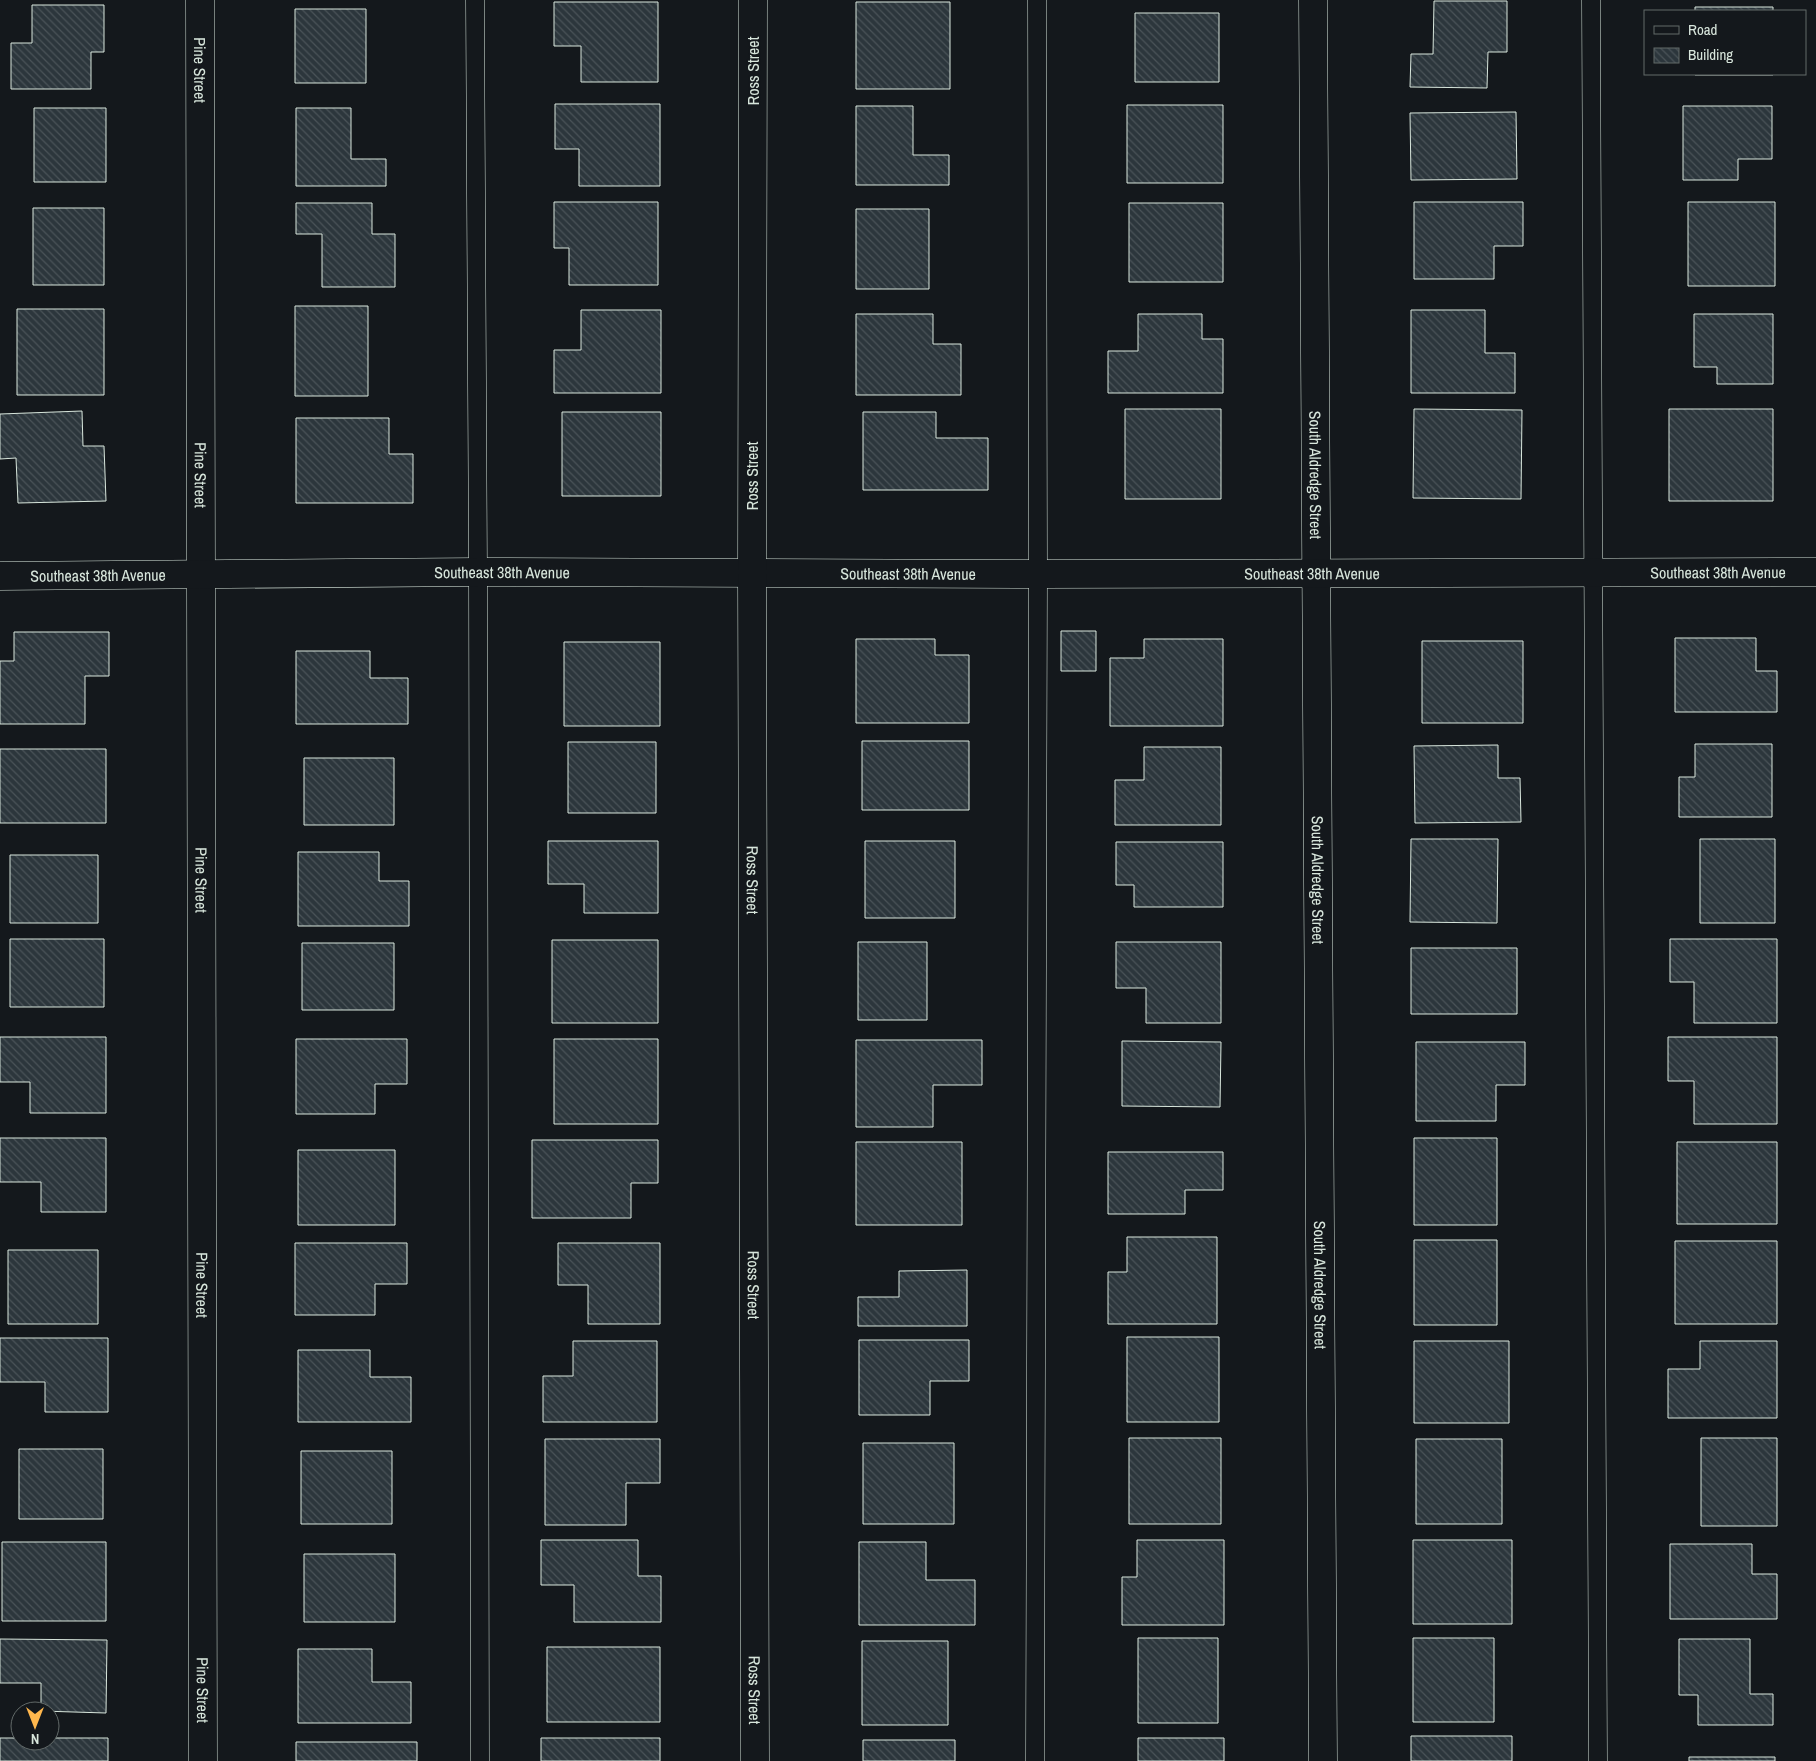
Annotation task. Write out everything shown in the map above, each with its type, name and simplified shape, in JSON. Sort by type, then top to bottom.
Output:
[{"type":"street","name":"Pine Street","points":[[200,0],[203,1761]]},
{"type":"street","name":"Ross Street","points":[[753,0],[752,572],[755,1761]]},
{"type":"street","name":"South Aldredge Street","points":[[1313,0],[1323,1761]]},
{"type":"street","name":"Southeast 38th Avenue","points":[[0,576],[478,572],[1038,574],[1816,572]]},
{"type":"lane","points":[[474,0],[478,572],[480,1761]]},
{"type":"lane","points":[[1035,1761],[1038,574],[1037,0]]},
{"type":"lane","points":[[1591,0],[1598,1761]]},
{"type":"building","points":[[1434,1],[1507,1],[1507,52],[1488,52],[1487,88],[1410,87],[1411,54],[1433,54]]},
{"type":"building","points":[[554,2],[658,2],[658,82],[581,82],[581,46],[554,46]]},
{"type":"building","points":[[856,2],[950,2],[950,89],[856,89]]},
{"type":"building","points":[[32,5],[104,5],[104,52],[91,52],[91,89],[11,89],[11,43],[32,43]]},
{"type":"building","points":[[1695,7],[1773,7],[1773,10],[1695,10]]},
{"type":"building","points":[[295,9],[366,9],[366,83],[295,83]]},
{"type":"building","points":[[1135,13],[1219,13],[1219,82],[1135,82]]},
{"type":"building","points":[[555,104],[660,104],[660,186],[579,186],[579,149],[555,149]]},
{"type":"building","points":[[1127,105],[1223,105],[1223,183],[1127,183]]},
{"type":"building","points":[[856,106],[913,106],[913,155],[949,155],[949,185],[856,185]]},
{"type":"building","points":[[1683,106],[1772,106],[1772,159],[1738,159],[1738,180],[1683,180]]},
{"type":"building","points":[[34,108],[106,108],[106,182],[34,182]]},
{"type":"building","points":[[296,108],[351,108],[351,159],[386,159],[386,186],[296,186]]},
{"type":"building","points":[[1516,112],[1517,179],[1411,180],[1410,113]]},
{"type":"building","points":[[554,202],[658,202],[658,285],[569,285],[569,248],[554,248]]},
{"type":"building","points":[[1414,202],[1523,202],[1523,246],[1494,246],[1494,279],[1414,279]]},
{"type":"building","points":[[1688,202],[1775,202],[1775,286],[1688,286]]},
{"type":"building","points":[[296,203],[372,203],[372,234],[395,234],[395,287],[322,287],[322,234],[296,234]]},
{"type":"building","points":[[1129,203],[1223,203],[1223,282],[1129,282]]},
{"type":"building","points":[[33,208],[104,208],[104,285],[33,285]]},
{"type":"building","points":[[856,209],[929,209],[929,289],[856,289]]},
{"type":"building","points":[[295,306],[368,306],[368,396],[295,396]]},
{"type":"building","points":[[17,309],[104,309],[104,395],[17,395]]},
{"type":"building","points":[[581,310],[661,310],[661,393],[554,393],[554,350],[581,350]]},
{"type":"building","points":[[1411,310],[1485,310],[1485,353],[1515,353],[1515,393],[1411,393]]},
{"type":"building","points":[[856,314],[933,314],[933,344],[961,344],[961,395],[856,395]]},
{"type":"building","points":[[1138,314],[1202,314],[1202,339],[1223,339],[1223,393],[1108,393],[1108,351],[1138,351]]},
{"type":"building","points":[[1694,314],[1773,314],[1773,384],[1717,384],[1717,367],[1694,367]]},
{"type":"building","points":[[1125,409],[1221,409],[1221,499],[1125,499]]},
{"type":"building","points":[[1414,409],[1522,410],[1521,499],[1413,498]]},
{"type":"building","points":[[1669,409],[1773,409],[1773,501],[1669,501]]},
{"type":"building","points":[[82,411],[83,446],[104,446],[106,501],[18,503],[16,458],[0,459],[0,414]]},
{"type":"building","points":[[562,412],[661,412],[661,496],[562,496]]},
{"type":"building","points":[[863,412],[936,412],[936,438],[988,438],[988,490],[863,490]]},
{"type":"building","points":[[296,418],[389,418],[389,454],[413,454],[413,503],[296,503]]},
{"type":"building","points":[[1061,631],[1096,631],[1096,671],[1061,671]]},
{"type":"building","points":[[14,632],[109,632],[109,676],[85,676],[85,724],[0,724],[0,661],[14,661]]},
{"type":"building","points":[[1675,638],[1756,638],[1756,671],[1777,671],[1777,712],[1675,712]]},
{"type":"building","points":[[856,639],[935,639],[935,655],[969,655],[969,723],[856,723]]},
{"type":"building","points":[[1144,639],[1223,639],[1223,726],[1110,726],[1110,658],[1144,658]]},
{"type":"building","points":[[1422,641],[1523,641],[1523,723],[1422,723]]},
{"type":"building","points":[[564,642],[660,642],[660,726],[564,726]]},
{"type":"building","points":[[296,651],[370,651],[370,678],[408,678],[408,724],[296,724]]},
{"type":"building","points":[[862,741],[969,741],[969,810],[862,810]]},
{"type":"building","points":[[568,742],[656,742],[656,813],[568,813]]},
{"type":"building","points":[[1695,744],[1772,744],[1772,817],[1679,817],[1679,777],[1695,777]]},
{"type":"building","points":[[1498,745],[1498,778],[1520,778],[1521,822],[1415,823],[1414,746]]},
{"type":"building","points":[[1144,747],[1221,747],[1221,825],[1115,825],[1115,780],[1144,780]]},
{"type":"building","points":[[0,749],[106,749],[106,823],[0,823]]},
{"type":"building","points":[[304,758],[394,758],[394,825],[304,825]]},
{"type":"building","points":[[1411,839],[1498,839],[1497,923],[1410,922]]},
{"type":"building","points":[[1700,839],[1775,839],[1775,923],[1700,923]]},
{"type":"building","points":[[548,841],[658,841],[658,913],[584,913],[584,884],[548,884]]},
{"type":"building","points":[[865,841],[955,841],[955,918],[865,918]]},
{"type":"building","points":[[1116,842],[1223,842],[1223,907],[1134,907],[1134,885],[1116,885]]},
{"type":"building","points":[[298,852],[379,852],[379,881],[409,881],[409,926],[298,926]]},
{"type":"building","points":[[10,855],[98,855],[98,923],[10,923]]},
{"type":"building","points":[[10,939],[104,939],[104,1007],[10,1007]]},
{"type":"building","points":[[1670,939],[1777,939],[1777,1023],[1694,1023],[1694,982],[1670,982]]},
{"type":"building","points":[[552,940],[658,940],[658,1023],[552,1023]]},
{"type":"building","points":[[858,942],[927,942],[927,1020],[858,1020]]},
{"type":"building","points":[[1116,942],[1221,942],[1221,1023],[1146,1023],[1146,988],[1116,988]]},
{"type":"building","points":[[302,943],[394,943],[394,1010],[302,1010]]},
{"type":"building","points":[[1411,948],[1517,948],[1517,1014],[1411,1014]]},
{"type":"building","points":[[0,1037],[106,1037],[106,1113],[30,1113],[30,1082],[0,1082]]},
{"type":"building","points":[[1668,1037],[1777,1037],[1777,1124],[1694,1124],[1694,1081],[1668,1081]]},
{"type":"building","points":[[296,1039],[407,1039],[407,1084],[375,1084],[375,1114],[296,1114]]},
{"type":"building","points":[[554,1039],[658,1039],[658,1124],[554,1124]]},
{"type":"building","points":[[856,1040],[982,1040],[982,1085],[933,1085],[933,1127],[856,1127]]},
{"type":"building","points":[[1122,1041],[1221,1042],[1220,1107],[1122,1106]]},
{"type":"building","points":[[1416,1042],[1525,1042],[1525,1085],[1496,1085],[1496,1121],[1416,1121]]},
{"type":"building","points":[[0,1138],[106,1138],[106,1212],[41,1212],[41,1182],[0,1182]]},
{"type":"building","points":[[1414,1138],[1497,1138],[1497,1225],[1414,1225]]},
{"type":"building","points":[[532,1140],[658,1140],[658,1183],[631,1183],[631,1218],[532,1218]]},
{"type":"building","points":[[856,1142],[962,1142],[962,1225],[856,1225]]},
{"type":"building","points":[[1677,1142],[1777,1142],[1777,1224],[1677,1224]]},
{"type":"building","points":[[298,1150],[395,1150],[395,1225],[298,1225]]},
{"type":"building","points":[[1108,1152],[1223,1152],[1223,1190],[1185,1190],[1185,1214],[1108,1214]]},
{"type":"building","points":[[1127,1237],[1217,1237],[1217,1324],[1108,1324],[1108,1272],[1127,1272]]},
{"type":"building","points":[[1414,1240],[1497,1240],[1497,1325],[1414,1325]]},
{"type":"building","points":[[1675,1241],[1777,1241],[1777,1324],[1675,1324]]},
{"type":"building","points":[[295,1243],[407,1243],[407,1284],[375,1284],[375,1315],[295,1315]]},
{"type":"building","points":[[558,1243],[660,1243],[660,1324],[588,1324],[588,1285],[558,1285]]},
{"type":"building","points":[[8,1250],[98,1250],[98,1324],[8,1324]]},
{"type":"building","points":[[967,1270],[967,1326],[858,1326],[858,1297],[899,1297],[899,1271]]},
{"type":"building","points":[[1127,1337],[1219,1337],[1219,1422],[1127,1422]]},
{"type":"building","points":[[0,1338],[108,1338],[108,1412],[45,1412],[45,1382],[0,1382]]},
{"type":"building","points":[[859,1340],[969,1340],[969,1381],[930,1381],[930,1415],[859,1415]]},
{"type":"building","points":[[573,1341],[657,1341],[657,1422],[543,1422],[543,1376],[573,1376]]},
{"type":"building","points":[[1414,1341],[1509,1341],[1509,1423],[1414,1423]]},
{"type":"building","points":[[1700,1341],[1777,1341],[1777,1418],[1668,1418],[1668,1369],[1700,1369]]},
{"type":"building","points":[[298,1350],[370,1350],[370,1377],[411,1377],[411,1422],[298,1422]]},
{"type":"building","points":[[1129,1438],[1221,1438],[1221,1524],[1129,1524]]},
{"type":"building","points":[[1701,1438],[1777,1438],[1777,1526],[1701,1526]]},
{"type":"building","points":[[545,1439],[660,1439],[660,1483],[626,1483],[626,1525],[545,1525]]},
{"type":"building","points":[[1416,1439],[1502,1439],[1502,1524],[1416,1524]]},
{"type":"building","points":[[863,1443],[954,1443],[954,1524],[863,1524]]},
{"type":"building","points":[[19,1449],[103,1449],[103,1519],[19,1519]]},
{"type":"building","points":[[301,1451],[392,1451],[392,1524],[301,1524]]},
{"type":"building","points":[[541,1540],[638,1540],[638,1576],[661,1576],[661,1622],[574,1622],[574,1585],[541,1585]]},
{"type":"building","points":[[1137,1540],[1224,1540],[1224,1625],[1122,1625],[1122,1577],[1137,1577]]},
{"type":"building","points":[[1413,1540],[1512,1540],[1512,1624],[1413,1624]]},
{"type":"building","points":[[2,1542],[106,1542],[106,1621],[2,1621]]},
{"type":"building","points":[[859,1542],[926,1542],[926,1580],[975,1580],[975,1625],[859,1625]]},
{"type":"building","points":[[1670,1544],[1752,1544],[1752,1574],[1777,1574],[1777,1619],[1670,1619]]},
{"type":"building","points":[[304,1554],[395,1554],[395,1622],[304,1622]]},
{"type":"building","points":[[1138,1638],[1218,1638],[1218,1723],[1138,1723]]},
{"type":"building","points":[[1413,1638],[1494,1638],[1494,1722],[1413,1722]]},
{"type":"building","points":[[0,1639],[107,1640],[106,1713],[60,1712],[60,1701],[41,1701],[41,1683],[0,1683]]},
{"type":"building","points":[[1679,1639],[1750,1639],[1750,1694],[1773,1694],[1773,1725],[1698,1725],[1698,1695],[1679,1695]]},
{"type":"building","points":[[862,1641],[948,1641],[948,1725],[862,1725]]},
{"type":"building","points":[[547,1647],[660,1647],[660,1722],[547,1722]]},
{"type":"building","points":[[298,1649],[372,1649],[372,1682],[411,1682],[411,1723],[298,1723]]},
{"type":"building","points":[[1411,1736],[1512,1736],[1512,1761],[1411,1761]]},
{"type":"building","points":[[0,1738],[10,1738],[10,1751],[60,1751],[60,1738],[108,1738],[108,1761],[0,1761]]},
{"type":"building","points":[[541,1738],[660,1738],[660,1761],[541,1761]]},
{"type":"building","points":[[1138,1738],[1224,1738],[1224,1761],[1138,1761]]},
{"type":"building","points":[[863,1740],[955,1740],[955,1761],[863,1761]]},
{"type":"building","points":[[296,1742],[417,1742],[417,1761],[296,1761]]},
{"type":"building","points":[[1689,1757],[1775,1757],[1775,1761],[1689,1761]]}]
